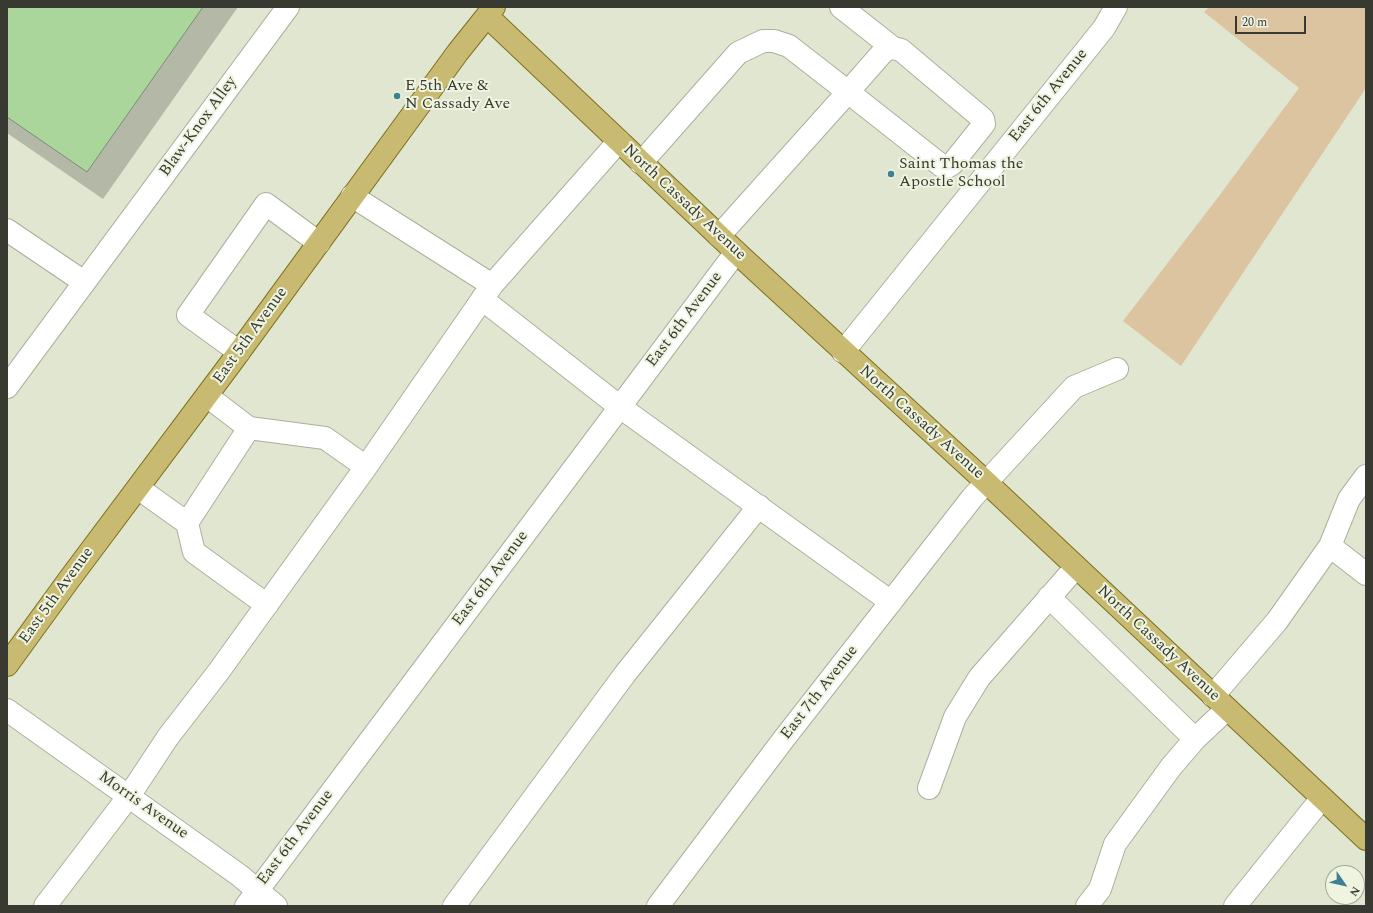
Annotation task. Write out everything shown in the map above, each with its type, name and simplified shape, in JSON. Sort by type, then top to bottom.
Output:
[{"type":"main road","name":"North Cassady Avenue","points":[[486,10],[641,163],[843,352],[986,482],[1366,839]]},
{"type":"main road","name":"East 5th Avenue","points":[[7,665],[319,243],[458,52],[486,10]]},
{"type":"street","name":"Blaw-Knox Alley","points":[[7,387],[288,7]]},
{"type":"street","points":[[641,163],[734,56],[764,41],[774,41],[789,46],[942,166],[947,167],[952,164],[968,142],[984,124],[983,119],[901,50],[893,48],[841,7]]},
{"type":"street","name":"East 6th Avenue","points":[[843,352],[1104,28],[1116,7]]},
{"type":"street","points":[[720,236],[883,52],[893,48]]},
{"type":"street","points":[[45,906],[129,796],[168,737],[267,605],[366,467],[487,292],[619,142]]},
{"type":"street","points":[[968,142],[994,165]]},
{"type":"street","points":[[352,196],[487,292],[620,407],[891,602]]},
{"type":"street","points":[[239,352],[188,315],[266,204],[319,243]]},
{"type":"street","points":[[7,230],[84,282]]},
{"type":"street","name":"East 6th Avenue","points":[[251,898],[736,252]]},
{"type":"street","name":"East 7th Avenue","points":[[658,906],[783,740],[986,482],[1074,387],[1117,369]]},
{"type":"street","points":[[207,396],[249,428],[325,438],[366,467]]},
{"type":"street","points":[[187,523],[249,428]]},
{"type":"street","points":[[1087,906],[1100,889],[1115,844],[1171,767],[1195,739],[1330,546],[1349,499],[1366,476]]},
{"type":"street","points":[[138,488],[187,523],[194,552],[267,605]]},
{"type":"street","points":[[454,906],[625,674],[759,506]]},
{"type":"street","points":[[1330,546],[1366,574]]},
{"type":"street","points":[[928,788],[955,717],[979,678],[1076,567]]},
{"type":"street","points":[[1050,597],[1195,739]]},
{"type":"street","name":"Morris Avenue","points":[[7,710],[239,875],[251,898],[276,906]]},
{"type":"street","points":[[1235,906],[1322,798]]},
{"type":"shaded area","points":[[1209,7],[1366,7],[1366,88],[1181,366],[1123,321],[1216,200],[1299,88],[1204,12]]},
{"type":"building","points":[[7,7],[203,7],[87,172],[7,117]]},
{"type":"place","name":"E 5th Ave & N Cassady Ave","points":[[397,96]]},
{"type":"place","name":"Saint Thomas the Apostle School","points":[[891,174]]}]
